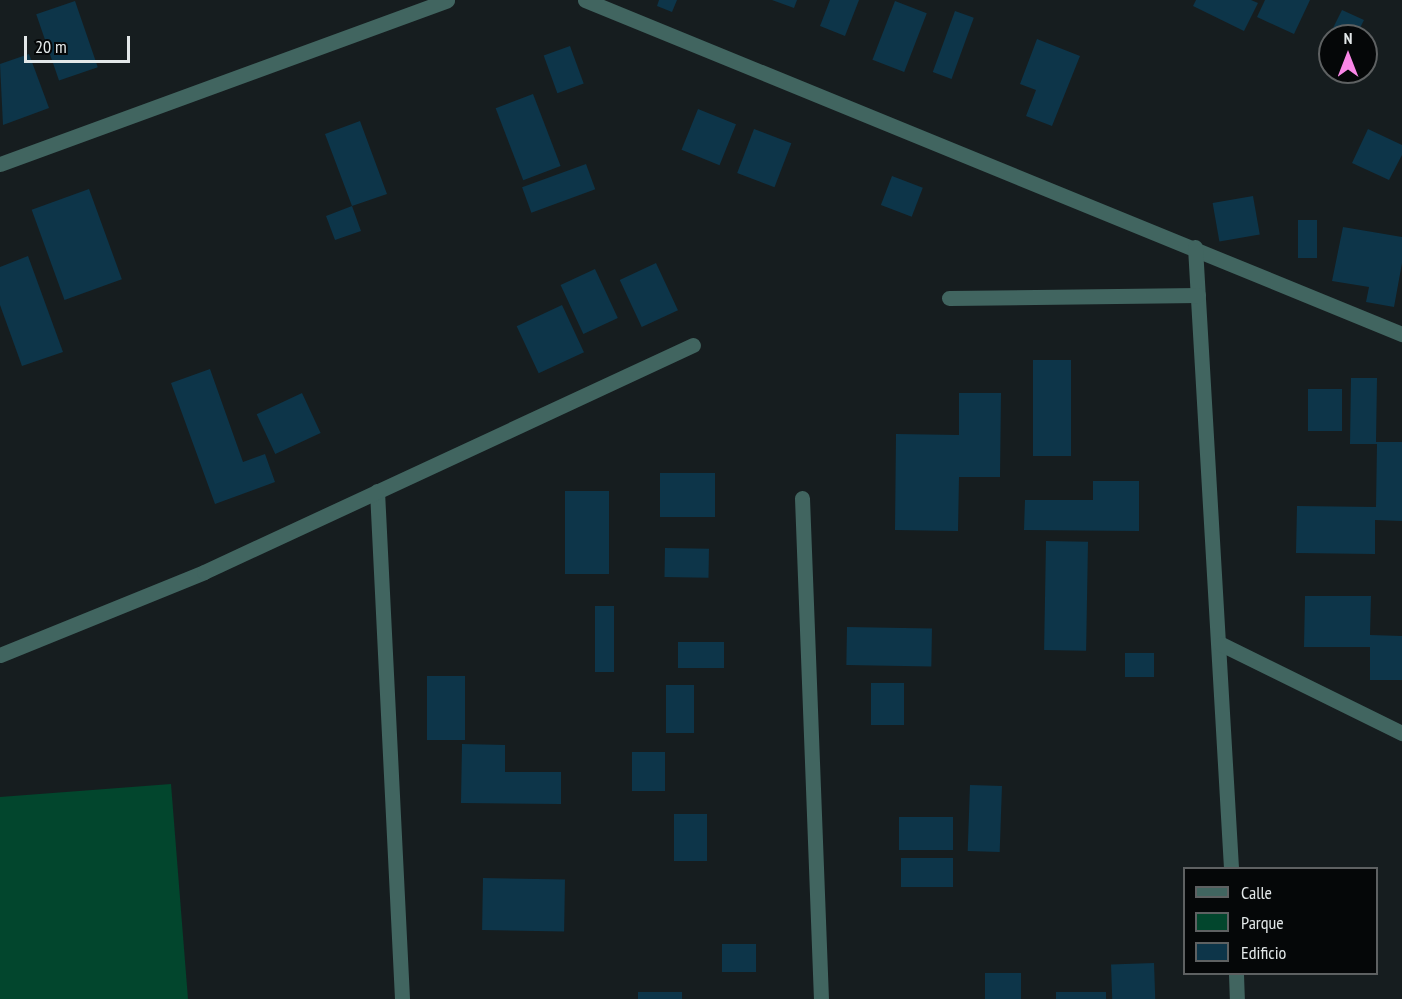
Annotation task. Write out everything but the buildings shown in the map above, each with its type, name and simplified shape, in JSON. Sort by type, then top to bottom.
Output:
[{"type":"street","points":[[0,164],[447,0]]},
{"type":"street","points":[[585,0],[1402,334]]},
{"type":"street","points":[[1195,248],[1221,644],[1231,867]]},
{"type":"street","points":[[948,298],[1198,295]]},
{"type":"street","points":[[0,655],[204,572],[693,345]]},
{"type":"street","points":[[377,491],[402,999]]},
{"type":"street","points":[[802,498],[821,999]]},
{"type":"street","points":[[1221,644],[1402,733]]},
{"type":"street","points":[[1236,975],[1237,999]]},
{"type":"green space","points":[[171,784],[188,999],[0,999],[0,797]]}]
